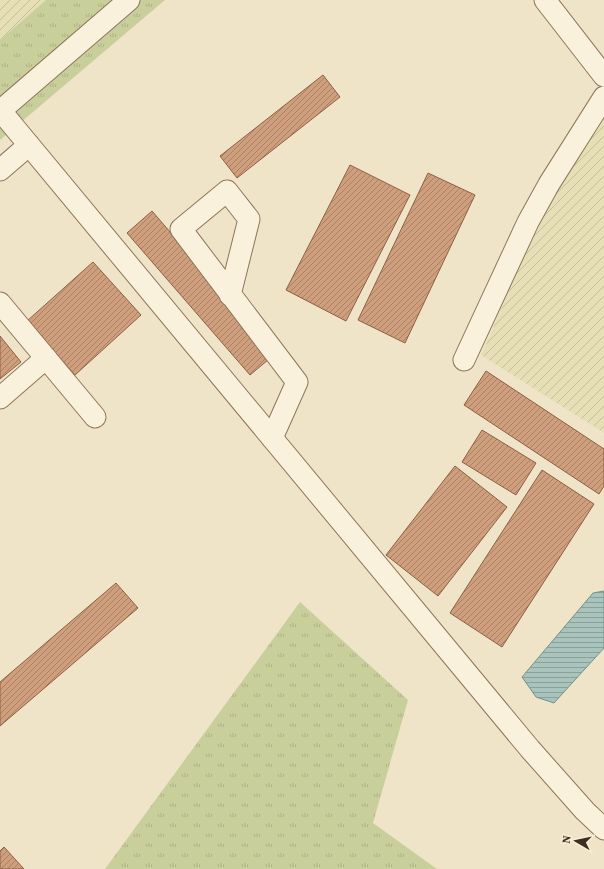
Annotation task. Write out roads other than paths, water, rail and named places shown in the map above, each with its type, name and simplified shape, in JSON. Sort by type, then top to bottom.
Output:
[{"type":"street","points":[[129,0],[0,110],[530,749],[585,811],[604,829]]},
{"type":"street","points":[[545,0],[604,76]]},
{"type":"street","points":[[464,360],[528,222],[549,184],[604,97]]},
{"type":"street","points":[[0,170],[29,145]]},
{"type":"street","points":[[230,295],[297,382],[272,438]]},
{"type":"street","points":[[0,303],[95,416]]},
{"type":"street","points":[[0,398],[46,358]]},
{"type":"water","points":[[604,591],[604,648],[554,703],[536,697],[522,677],[593,593]]}]
